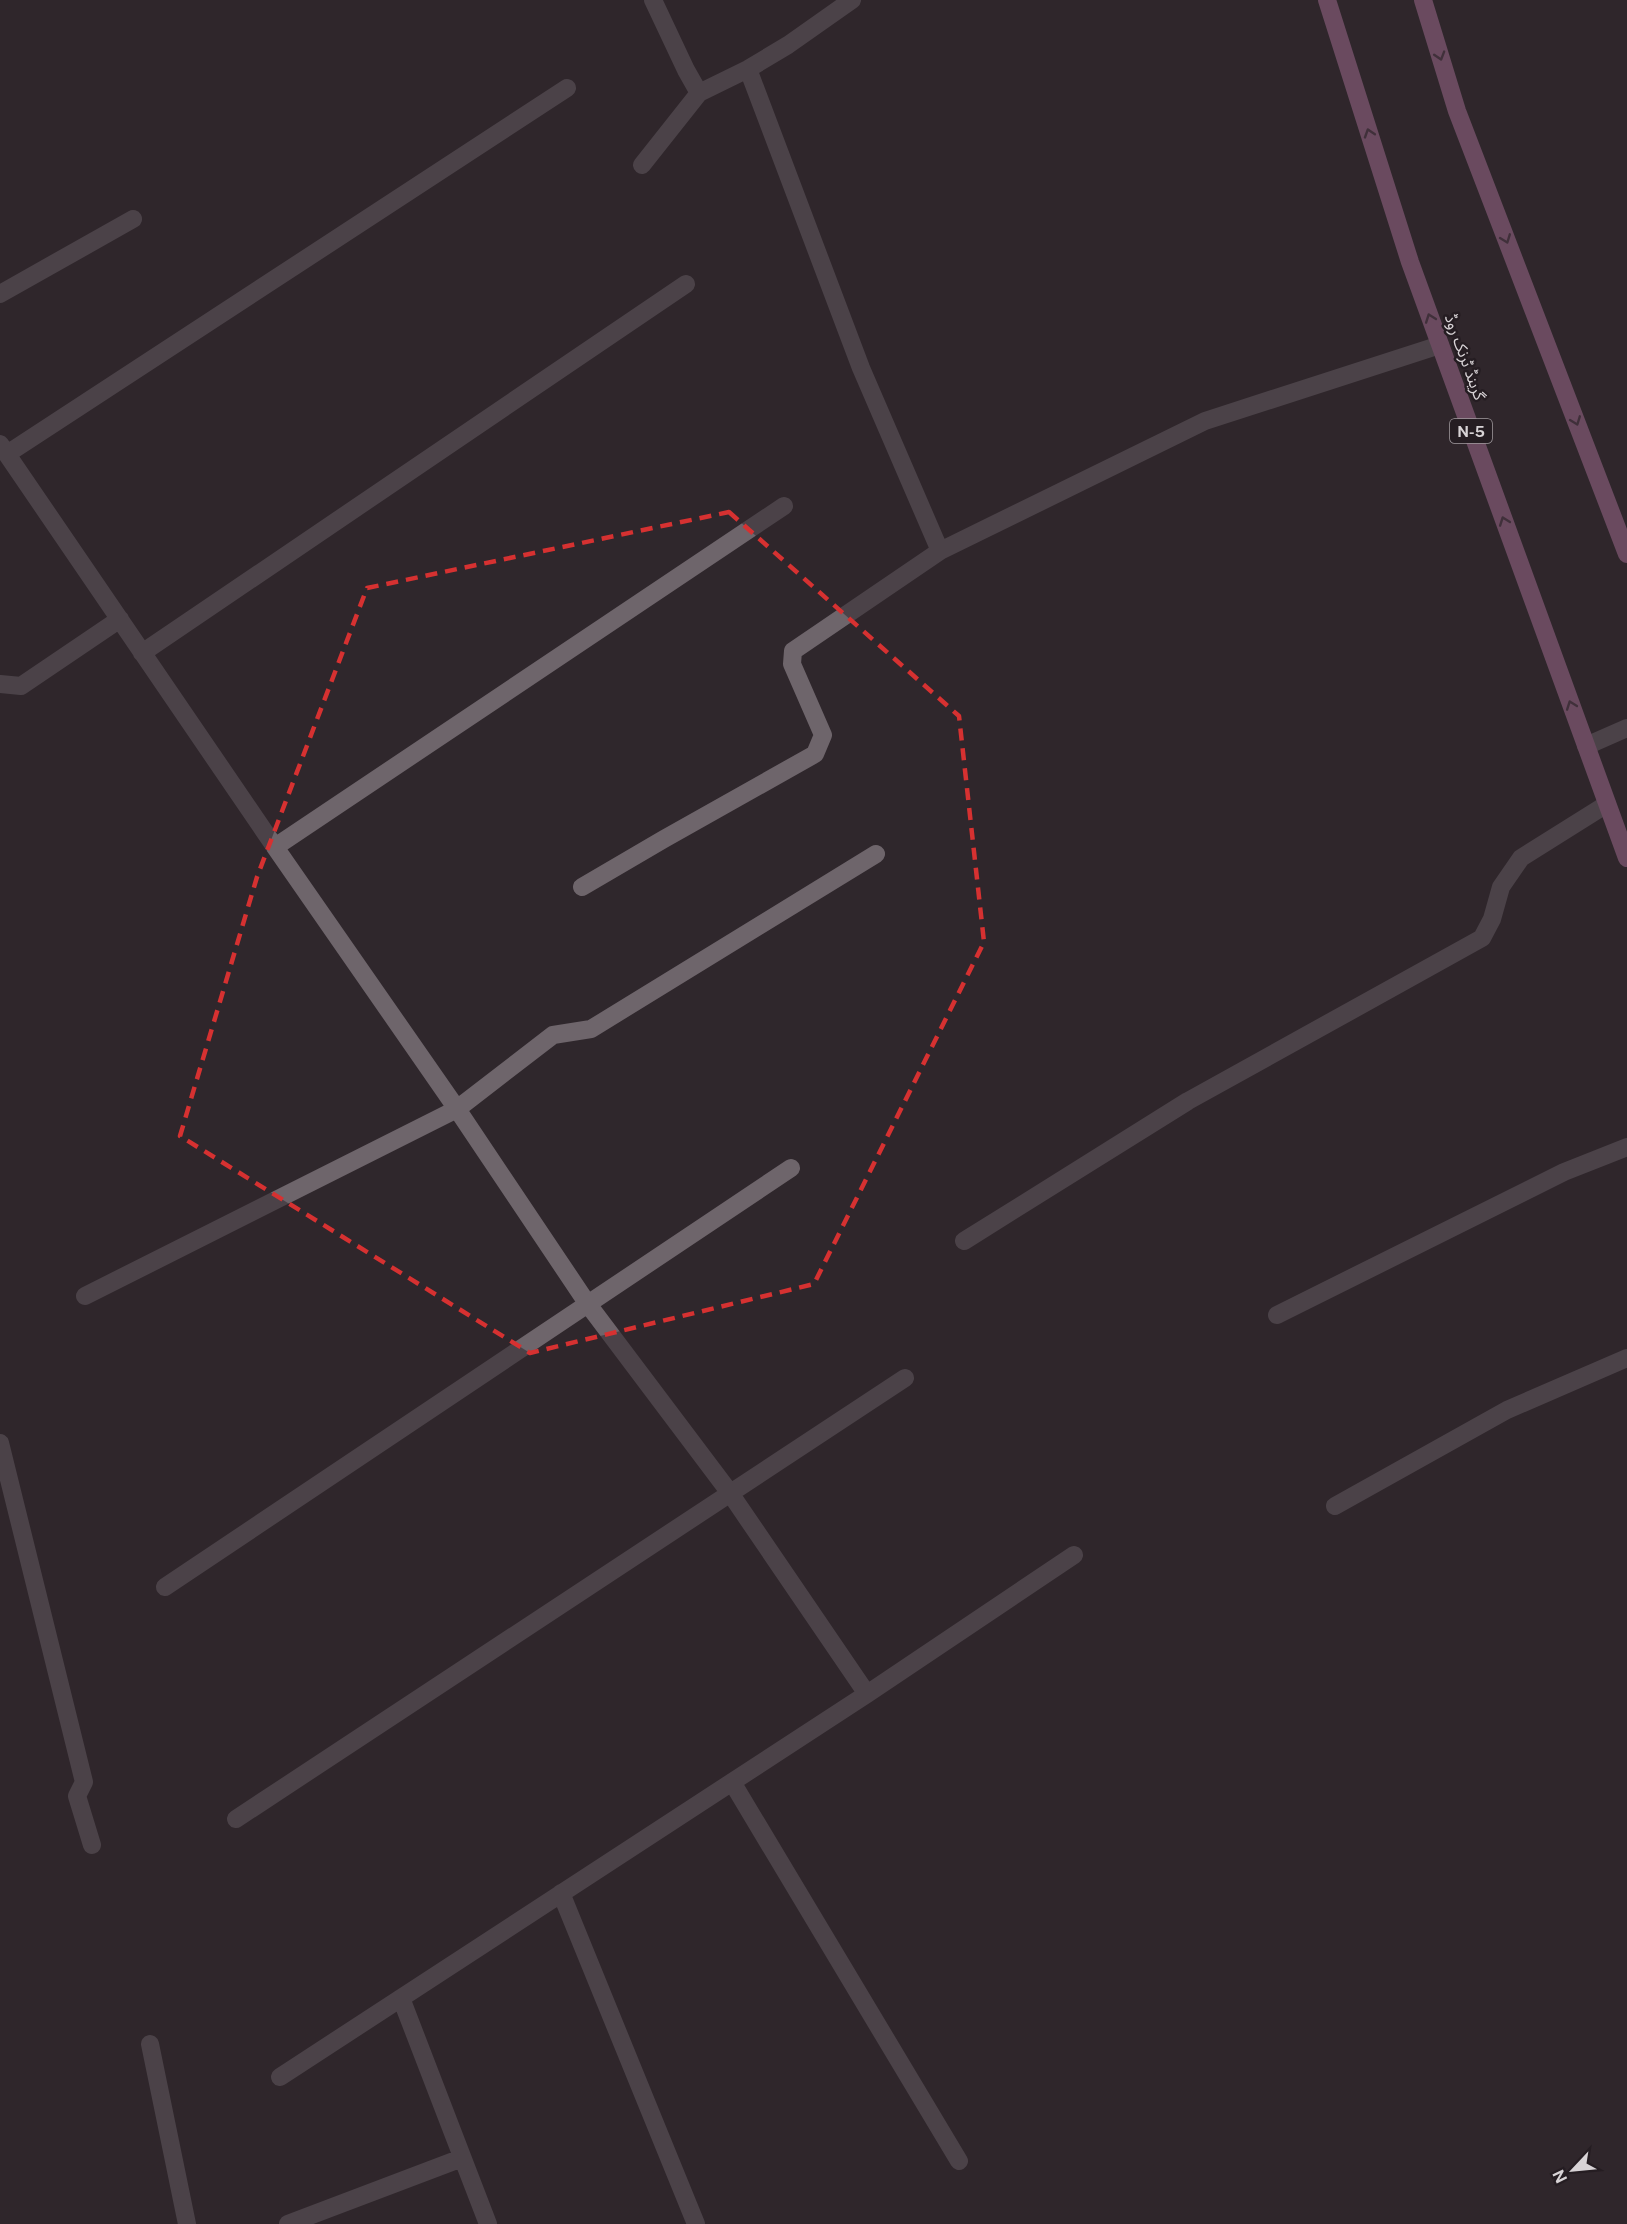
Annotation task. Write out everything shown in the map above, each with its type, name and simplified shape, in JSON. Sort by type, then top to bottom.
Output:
[{"type":"highway","name":"گرینڈ ٹرنک روڈ","points":[[1327,0],[1410,262],[1627,858]]},
{"type":"highway","points":[[1423,0],[1457,111],[1627,554]]},
{"type":"street","points":[[653,0],[699,93]]},
{"type":"street","points":[[642,165],[699,93],[748,69],[788,45],[852,0]]},
{"type":"street","points":[[748,69],[861,368],[940,551]]},
{"type":"street","points":[[567,88],[3,449],[457,1109],[587,1303],[730,1494],[867,1694]]},
{"type":"street","points":[[0,294],[134,219]]},
{"type":"street","points":[[142,653],[686,284]]},
{"type":"street","points":[[582,887],[815,754],[823,735],[792,664],[794,651],[940,551],[1205,421],[1440,345]]},
{"type":"street","points":[[275,847],[784,507]]},
{"type":"street","points":[[0,684],[21,686],[120,619]]},
{"type":"street","points":[[1586,746],[1627,729]]},
{"type":"street","points":[[964,1241],[1188,1101],[1482,938],[1492,919],[1501,887],[1521,858],[1607,804]]},
{"type":"street","points":[[86,1296],[457,1109],[553,1035],[591,1029],[876,854]]},
{"type":"street","points":[[1277,1314],[1564,1172],[1627,1147]]},
{"type":"street","points":[[165,1587],[791,1168]]},
{"type":"street","points":[[1335,1506],[1507,1410],[1627,1358]]},
{"type":"street","points":[[236,1818],[905,1378]]},
{"type":"street","points":[[0,1443],[84,1782],[77,1796],[92,1845]]},
{"type":"street","points":[[280,2077],[867,1694],[1074,1555]]},
{"type":"street","points":[[732,1782],[959,2161]]},
{"type":"street","points":[[561,1893],[696,2224]]},
{"type":"street","points":[[401,1998],[488,2224]]},
{"type":"street","points":[[150,2044],[187,2224]]},
{"type":"street","points":[[288,2224],[462,2158]]},
{"type":"highlighted area","points":[[729,512],[959,716],[984,942],[814,1284],[530,1353],[180,1136],[257,877],[367,588]]}]
